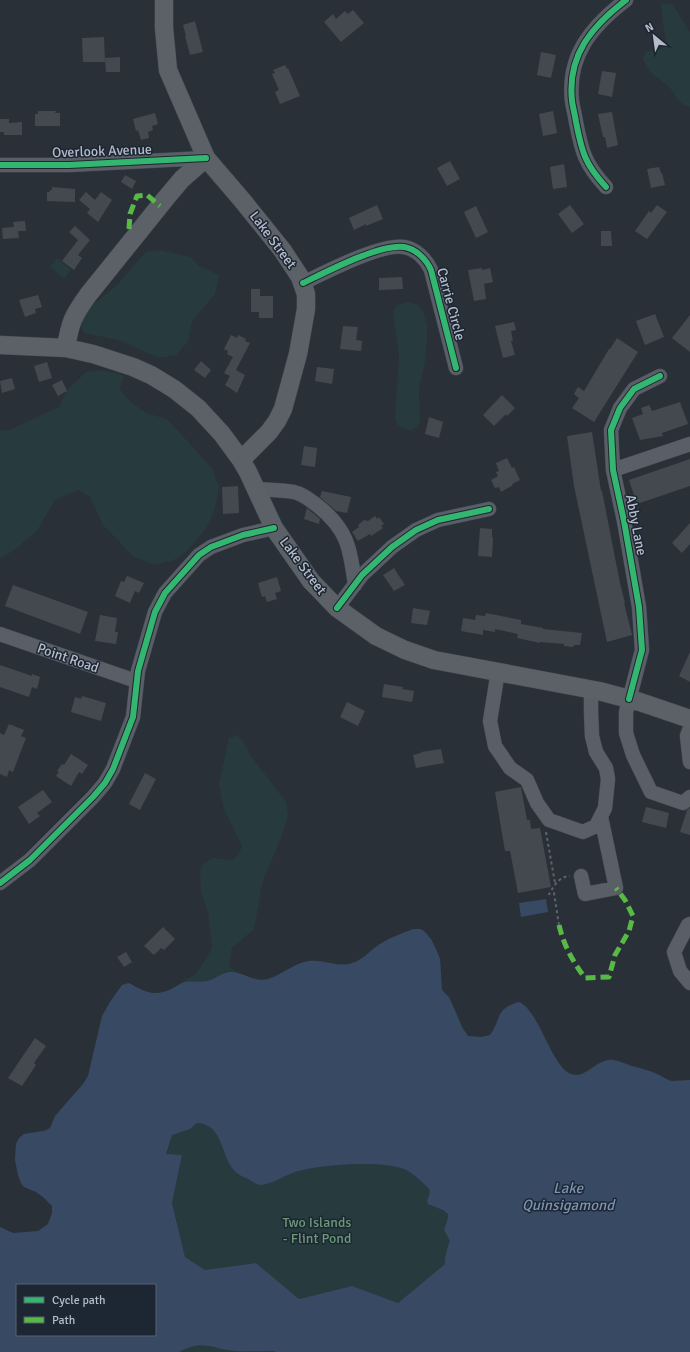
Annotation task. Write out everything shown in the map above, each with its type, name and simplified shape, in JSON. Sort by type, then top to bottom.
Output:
[{"type":"main road","name":"Lake Street","points":[[164,0],[164,28],[168,70],[206,158],[283,251],[295,268],[303,284],[306,302],[305,317],[298,354],[283,409],[269,432],[241,460],[274,528],[311,581],[337,608],[376,636],[405,650],[443,662],[498,671],[629,699],[690,719]]},
{"type":"main road","points":[[66,348],[72,320],[76,311],[182,179],[206,158]]},
{"type":"main road","points":[[0,346],[66,348],[93,354],[133,366],[185,396],[222,434],[241,460]]},
{"type":"street","points":[[606,188],[589,166],[584,155],[572,100],[573,75],[579,53],[591,33],[607,15],[626,0]]},
{"type":"street","name":"Overlook Avenue","points":[[0,165],[69,165],[206,158]]},
{"type":"street","name":"Carrie Circle","points":[[303,284],[350,262],[382,250],[405,247],[414,251],[426,261],[431,270],[456,368]]},
{"type":"street","name":"Abby Lane","points":[[660,376],[634,389],[620,408],[611,430],[613,470],[624,521],[639,607],[642,650],[626,712],[626,733],[633,755],[651,792],[688,801]]},
{"type":"street","points":[[613,470],[690,444]]},
{"type":"street","points":[[256,489],[294,492],[305,496],[322,510],[344,534],[350,549],[355,585]]},
{"type":"street","points":[[337,608],[362,575],[392,546],[416,530],[438,520],[489,508]]},
{"type":"street","points":[[0,883],[30,860],[93,797],[113,769],[133,718],[136,681],[155,612],[165,593],[199,555],[211,547],[243,535],[274,528]]},
{"type":"street","name":"Point Road","points":[[0,634],[136,681]]},
{"type":"street","points":[[498,671],[490,721],[495,746],[510,768],[527,780],[537,803],[550,820],[584,832],[596,826],[601,817],[605,808],[608,779],[606,768],[596,752],[592,736],[590,711],[591,690]]},
{"type":"street","points":[[690,728],[687,736],[690,762]]},
{"type":"street","points":[[581,876],[585,894],[616,888],[601,817]]},
{"type":"street","points":[[690,924],[674,952],[680,972],[690,983]]},
{"type":"path","points":[[546,832],[555,883]]},
{"type":"path","points":[[559,925],[554,893],[549,894],[555,883],[561,879],[567,876],[581,876]]},
{"type":"green space","points":[[663,3],[673,5],[690,32],[690,107],[680,102],[668,86],[651,71],[643,59],[646,52],[661,49],[666,44],[661,7]]},
{"type":"green space","points":[[160,250],[190,257],[199,266],[219,275],[215,294],[192,321],[188,341],[176,355],[159,358],[119,340],[84,333],[81,327],[82,320],[92,306],[119,283],[139,259],[147,252]]},
{"type":"green space","points":[[57,258],[71,270],[64,279],[50,267]]},
{"type":"green space","points":[[408,302],[418,305],[423,311],[427,325],[425,361],[419,389],[420,422],[417,427],[411,431],[398,425],[395,419],[399,356],[393,313],[397,305]]},
{"type":"green space","points":[[101,370],[120,374],[124,378],[119,388],[128,400],[146,413],[167,419],[212,468],[219,488],[214,511],[207,527],[187,551],[174,560],[154,565],[133,556],[103,525],[90,497],[78,490],[55,500],[37,531],[13,551],[0,558],[0,430],[7,431],[59,407],[67,390],[86,372]]},
{"type":"green space","name":"Two Islands - Flint Pond","points":[[237,735],[286,802],[288,816],[281,838],[263,880],[254,929],[232,948],[229,965],[233,969],[249,978],[258,980],[272,977],[293,966],[308,961],[321,961],[340,964],[353,963],[387,940],[407,931],[419,929],[423,930],[427,934],[440,958],[441,981],[443,989],[452,1003],[468,1036],[481,1037],[490,1035],[502,1011],[519,1002],[533,1016],[552,1052],[566,1070],[574,1074],[579,1074],[603,1061],[616,1061],[445,1264],[398,1303],[352,1286],[299,1299],[256,1263],[205,1270],[185,1257],[172,1203],[182,1155],[48,1224],[52,1213],[52,1206],[40,1195],[24,1187],[21,1184],[17,1174],[15,1155],[17,1141],[26,1133],[50,1128],[55,1116],[83,1084],[88,1076],[102,1016],[122,985],[129,983],[146,992],[154,993],[168,991],[197,973],[212,948],[208,912],[201,893],[200,871],[204,863],[213,858],[233,860],[239,854],[242,846],[224,809],[219,784],[229,738]]},
{"type":"green space","points":[[204,1344],[234,1351],[276,1352],[179,1352],[190,1346]]},
{"type":"water","points":[[546,899],[548,912],[521,917],[519,903]]},
{"type":"water","name":"Lake Quinsigamond","points":[[413,929],[420,929],[424,931],[431,939],[440,959],[442,990],[449,997],[462,1027],[468,1036],[481,1037],[490,1035],[502,1011],[519,1002],[532,1014],[561,1065],[567,1072],[573,1075],[583,1073],[604,1061],[612,1060],[650,1071],[670,1080],[690,1080],[690,1352],[276,1352],[234,1351],[201,1345],[187,1348],[179,1352],[0,1352],[0,1227],[13,1233],[38,1231],[48,1224],[52,1213],[52,1206],[43,1197],[24,1187],[21,1183],[15,1160],[16,1144],[19,1138],[24,1134],[45,1131],[50,1128],[55,1116],[83,1084],[88,1076],[102,1016],[122,985],[129,983],[144,991],[158,993],[169,990],[182,983],[207,981],[229,972],[239,973],[263,980],[273,977],[298,964],[309,961],[320,961],[341,965],[355,962],[381,943]],"holes":[[[197,1123],[211,1128],[220,1140],[228,1162],[234,1170],[240,1175],[260,1185],[299,1171],[334,1165],[372,1164],[395,1166],[408,1171],[421,1181],[429,1190],[430,1192],[427,1201],[428,1204],[443,1210],[448,1214],[444,1230],[450,1241],[447,1249],[445,1264],[398,1303],[352,1286],[299,1299],[256,1263],[205,1270],[185,1257],[172,1203],[182,1155],[166,1154],[172,1135],[190,1129]]]},
{"type":"building","points":[[353,10],[364,23],[341,42],[324,22],[333,14],[336,19],[345,11],[348,14]]},
{"type":"building","points":[[195,21],[203,52],[190,55],[183,25]]},
{"type":"building","points":[[104,37],[105,62],[83,62],[82,38]]},
{"type":"building","points":[[541,52],[556,55],[551,78],[537,75]]},
{"type":"building","points":[[120,57],[120,72],[106,72],[105,58]]},
{"type":"building","points":[[285,65],[287,69],[288,68],[300,96],[280,104],[275,92],[279,90],[272,74],[275,73],[273,70]]},
{"type":"building","points":[[602,71],[616,73],[612,97],[598,94]]},
{"type":"building","points":[[38,111],[56,111],[55,113],[60,113],[60,126],[35,126],[35,114],[38,114]]},
{"type":"building","points":[[553,111],[557,133],[543,136],[539,114]]},
{"type":"building","points":[[612,112],[618,145],[607,148],[598,114]]},
{"type":"building","points":[[155,113],[158,124],[152,126],[153,130],[148,132],[149,138],[141,140],[138,130],[136,131],[133,119]]},
{"type":"building","points":[[0,119],[9,119],[9,123],[22,122],[22,135],[4,135],[4,132],[0,132]]},
{"type":"building","points":[[450,161],[460,179],[447,186],[437,168]]},
{"type":"building","points":[[564,164],[567,187],[553,189],[550,167]]},
{"type":"building","points":[[659,167],[665,185],[651,188],[647,169]]},
{"type":"building","points":[[125,175],[136,181],[132,189],[121,182]]},
{"type":"building","points":[[52,187],[75,189],[75,202],[47,201],[47,192],[52,190]]},
{"type":"building","points":[[86,192],[95,200],[101,192],[112,200],[98,222],[87,213],[90,209],[79,200]]},
{"type":"building","points":[[377,205],[383,219],[366,226],[366,224],[354,230],[349,218]]},
{"type":"building","points":[[570,205],[584,224],[572,233],[558,214]]},
{"type":"building","points":[[657,205],[667,212],[647,239],[635,231],[649,211],[651,213]]},
{"type":"building","points":[[476,206],[488,232],[476,238],[464,212]]},
{"type":"building","points":[[25,221],[26,231],[18,231],[19,238],[3,239],[2,228],[14,227],[13,222]]},
{"type":"building","points":[[75,226],[90,240],[78,255],[82,258],[74,270],[62,261],[78,240],[69,232]]},
{"type":"building","points":[[601,231],[611,231],[612,246],[601,246]]},
{"type":"building","points":[[482,268],[482,270],[490,268],[493,282],[484,284],[486,299],[474,301],[468,270]]},
{"type":"building","points":[[402,277],[403,289],[379,290],[379,278]]},
{"type":"building","points":[[251,289],[260,289],[260,296],[273,296],[273,318],[259,318],[259,312],[251,312]]},
{"type":"building","points":[[38,295],[42,307],[35,309],[36,313],[25,317],[19,300]]},
{"type":"building","points":[[655,314],[664,337],[645,345],[636,321]]},
{"type":"building","points":[[690,315],[690,352],[672,338]]},
{"type":"building","points":[[514,322],[516,330],[511,331],[513,341],[511,341],[515,355],[503,358],[495,326]]},
{"type":"building","points":[[343,326],[358,327],[356,340],[362,341],[361,351],[340,349]]},
{"type":"building","points":[[231,335],[237,338],[238,335],[250,343],[236,370],[245,375],[237,393],[225,385],[230,376],[224,373],[233,357],[227,354],[228,351],[224,349]]},
{"type":"building","points":[[617,338],[638,352],[594,422],[572,408],[579,398],[574,394],[578,387],[584,391]]},
{"type":"building","points":[[201,361],[211,370],[205,378],[194,370]]},
{"type":"building","points":[[47,362],[52,378],[39,382],[34,366]]},
{"type":"building","points":[[317,367],[334,369],[332,384],[315,381]]},
{"type":"building","points":[[12,378],[15,389],[2,393],[0,381]]},
{"type":"building","points":[[62,380],[67,391],[58,396],[52,385]]},
{"type":"building","points":[[502,395],[515,408],[507,416],[506,414],[494,426],[483,415]]},
{"type":"building","points":[[680,402],[688,424],[662,433],[663,436],[640,440],[632,418],[643,414],[641,408],[649,405],[652,411]]},
{"type":"building","points":[[429,417],[443,422],[439,438],[425,434]]},
{"type":"building","points":[[592,432],[601,491],[632,635],[607,642],[574,486],[567,436]]},
{"type":"building","points":[[304,446],[317,448],[315,467],[301,465]]},
{"type":"building","points":[[507,458],[512,468],[514,467],[520,480],[501,492],[499,487],[495,488],[491,480],[498,476],[496,472],[499,471],[496,463]]},
{"type":"building","points":[[690,459],[690,486],[637,504],[629,480]]},
{"type":"building","points":[[238,486],[239,513],[223,514],[222,487]]},
{"type":"building","points":[[322,491],[351,497],[347,513],[336,511],[320,497]]},
{"type":"building","points":[[307,508],[320,519],[319,524],[304,519]]},
{"type":"building","points":[[375,516],[377,519],[379,517],[384,524],[381,526],[383,528],[371,536],[370,534],[358,541],[352,532],[359,527],[358,525],[364,520],[368,521]]},
{"type":"building","points":[[690,523],[690,544],[682,553],[672,543]]},
{"type":"building","points":[[480,528],[492,529],[492,557],[478,556]]},
{"type":"building","points":[[394,568],[405,585],[394,591],[383,575]]},
{"type":"building","points":[[127,576],[144,583],[139,593],[135,591],[130,603],[115,596],[121,581],[124,582]]},
{"type":"building","points":[[277,577],[281,591],[275,593],[277,599],[267,602],[265,596],[262,597],[258,583]]},
{"type":"building","points":[[13,585],[88,612],[80,634],[5,606]]},
{"type":"building","points":[[413,608],[430,611],[427,625],[411,623]]},
{"type":"building","points":[[486,613],[521,620],[521,624],[543,629],[582,633],[580,645],[574,645],[573,647],[564,646],[564,644],[540,643],[517,638],[518,634],[495,629],[495,632],[483,630],[483,635],[461,631],[463,618],[475,620],[476,615],[485,616]]},
{"type":"building","points":[[100,615],[117,618],[115,632],[118,632],[116,644],[95,641]]},
{"type":"building","points":[[690,652],[690,682],[679,676]]},
{"type":"building","points":[[0,665],[32,676],[32,674],[40,677],[37,689],[32,687],[29,697],[0,687]]},
{"type":"building","points":[[384,684],[403,687],[402,689],[414,691],[412,702],[382,697]]},
{"type":"building","points":[[82,696],[106,703],[101,721],[71,712],[75,697],[81,699]]},
{"type":"building","points":[[347,702],[365,711],[358,726],[340,717]]},
{"type":"building","points":[[9,724],[24,730],[21,736],[26,738],[13,772],[9,770],[7,777],[0,774],[0,733],[4,735]]},
{"type":"building","points":[[441,749],[444,763],[416,768],[413,755],[421,752]]},
{"type":"building","points":[[71,754],[88,765],[82,774],[79,772],[71,786],[56,776],[59,772],[57,771],[62,764],[64,765]]},
{"type":"building","points":[[145,773],[156,779],[140,810],[129,804]]},
{"type":"building","points":[[521,787],[527,820],[530,820],[531,829],[540,828],[551,887],[518,893],[510,851],[505,851],[495,792]]},
{"type":"building","points":[[43,790],[52,802],[37,813],[40,816],[29,824],[18,807]]},
{"type":"building","points":[[646,807],[669,813],[666,828],[642,822]]},
{"type":"building","points":[[690,808],[690,835],[680,832],[687,810]]},
{"type":"building","points":[[163,927],[175,939],[164,950],[161,948],[154,955],[144,946]]},
{"type":"building","points":[[126,952],[132,962],[124,967],[117,957]]},
{"type":"building","points":[[35,1038],[46,1046],[34,1063],[36,1065],[22,1086],[8,1078]]},
{"type":"marked path","points":[[129,229],[130,214],[137,196],[147,195],[160,206]]},
{"type":"marked path","points":[[559,925],[563,940],[569,953],[585,978],[609,977],[615,955],[629,931],[633,916],[625,900],[616,888]]},
{"type":"cycle path","points":[[606,187],[593,172],[585,158],[572,104],[571,85],[578,56],[584,43],[603,20],[626,0]]},
{"type":"cycle path","points":[[0,165],[69,165],[206,158]]},
{"type":"cycle path","points":[[303,283],[367,254],[394,247],[404,247],[413,250],[423,258],[431,270],[456,368]]},
{"type":"cycle path","points":[[629,699],[642,650],[639,607],[624,521],[613,470],[611,430],[620,408],[634,389],[660,376]]},
{"type":"cycle path","points":[[337,608],[362,575],[392,547],[416,530],[438,520],[489,509]]},
{"type":"cycle path","points":[[0,883],[30,860],[93,797],[105,783],[113,769],[133,717],[138,671],[155,612],[165,593],[199,555],[211,547],[243,535],[274,528]]}]
